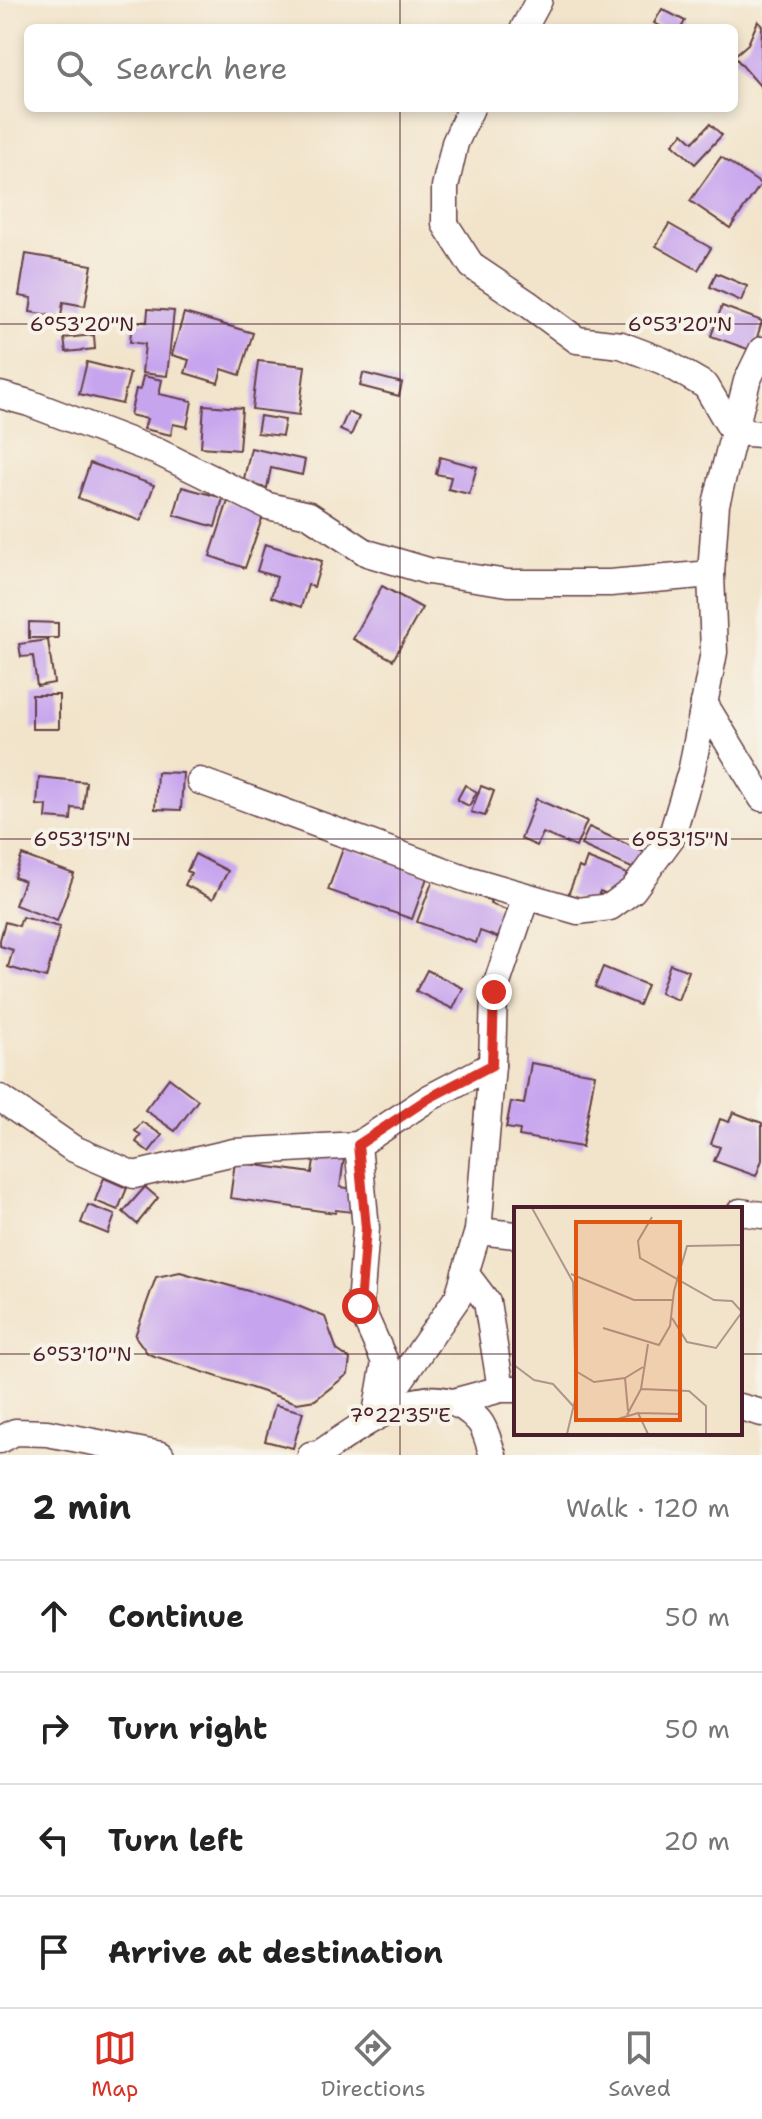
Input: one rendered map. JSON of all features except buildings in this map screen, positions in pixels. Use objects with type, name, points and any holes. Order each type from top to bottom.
[{"type":"street","points":[[526,24],[539,0]]},
{"type":"street","points":[[469,112],[455,143],[448,173],[445,224],[472,266],[577,340],[621,345],[663,361],[706,386],[733,432]]},
{"type":"street","points":[[200,781],[467,879],[578,911],[610,907],[633,890],[671,838],[692,768],[714,652],[711,574],[716,504],[747,381],[762,350]]},
{"type":"street","points":[[0,395],[158,452],[268,506],[309,515],[367,553],[428,571],[508,583],[610,583],[711,574]]},
{"type":"street","points":[[733,432],[762,434]]},
{"type":"street","points":[[704,703],[762,798]]},
{"type":"street","points":[[376,1415],[458,1297],[478,1231],[492,1065],[494,992],[526,897]]},
{"type":"street","points":[[0,1098],[72,1148],[134,1175],[234,1152],[358,1145],[429,1098],[492,1065]]},
{"type":"street","points":[[358,1145],[366,1228],[360,1306],[385,1362],[376,1415]]},
{"type":"street","points":[[742,1212],[762,1215]]},
{"type":"street","points":[[478,1231],[514,1235]]},
{"type":"street","points":[[316,1455],[376,1415],[418,1400],[453,1402],[509,1389],[487,1302],[465,1273]]},
{"type":"street","points":[[453,1402],[480,1421],[493,1455]]},
{"type":"street","points":[[742,1408],[762,1413]]},
{"type":"street","points":[[0,1440],[15,1432],[47,1433],[161,1455]]},
{"type":"route","points":[[360,1306],[366,1228],[358,1145],[429,1098],[492,1065],[494,992]]}]
